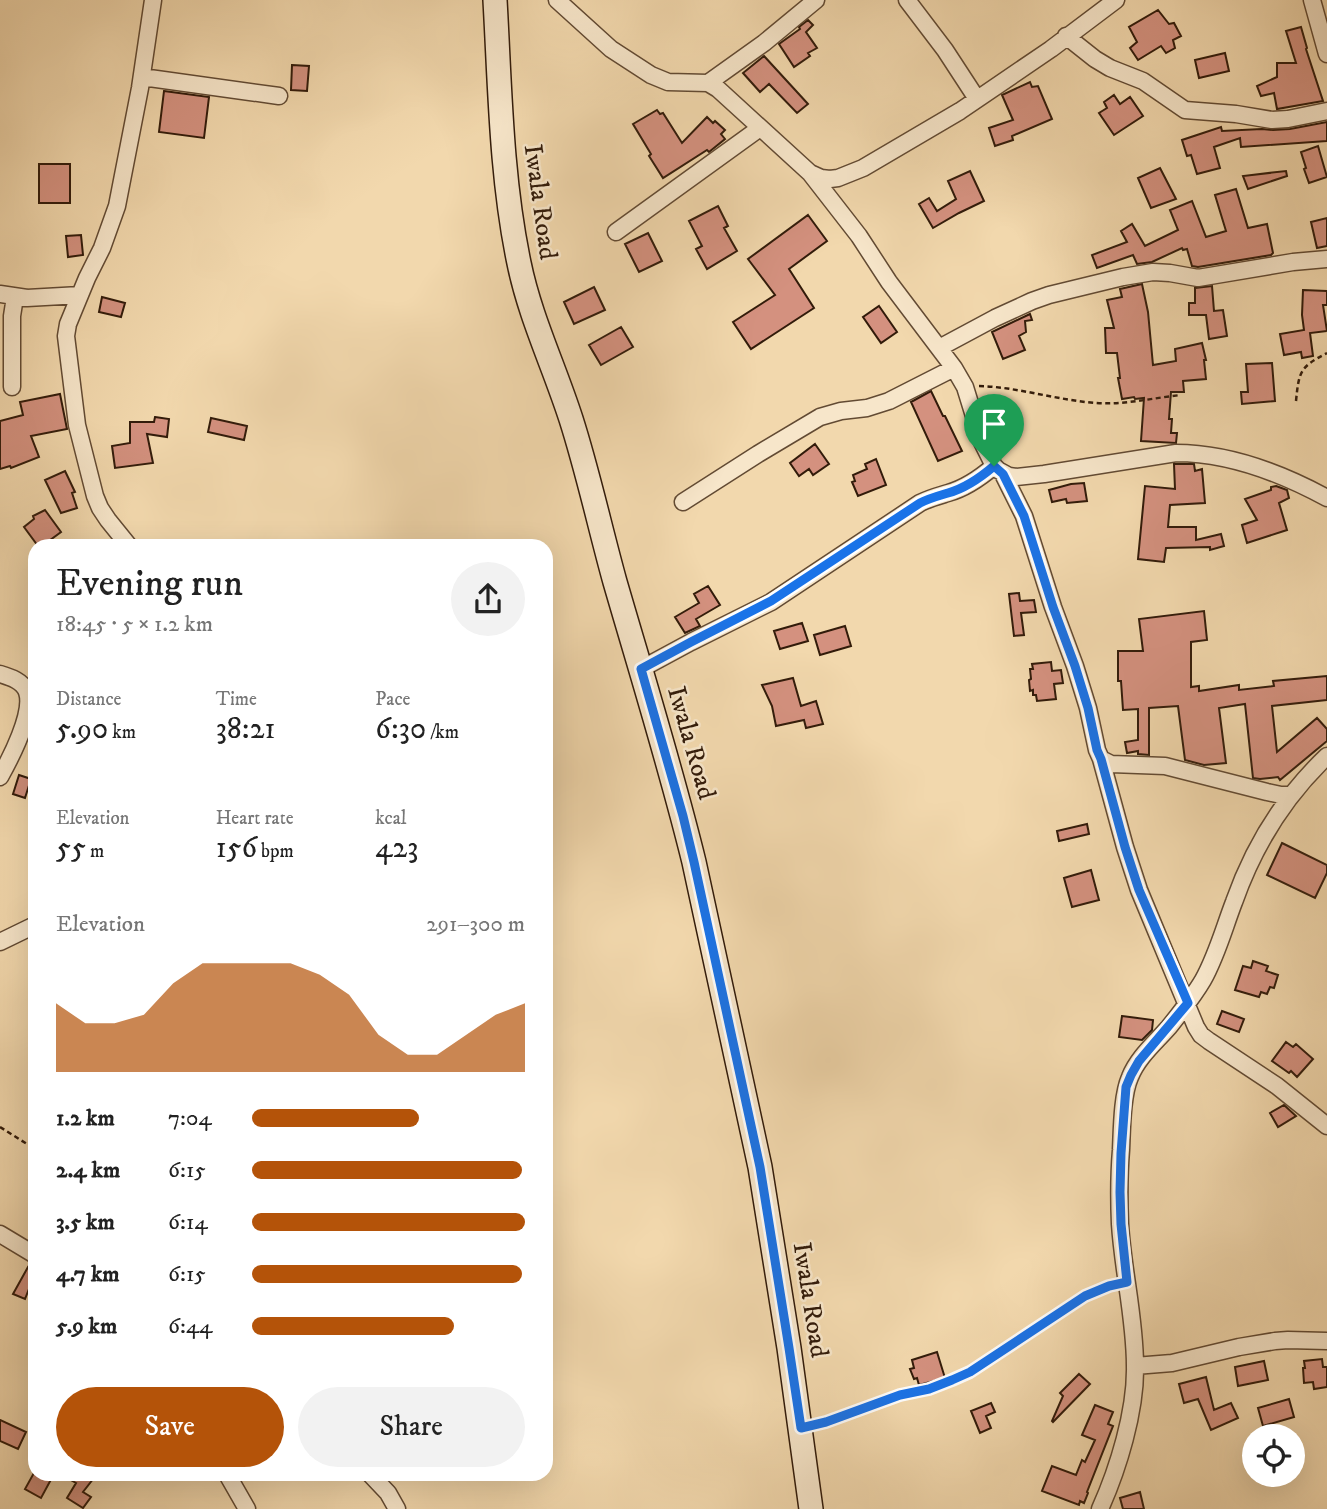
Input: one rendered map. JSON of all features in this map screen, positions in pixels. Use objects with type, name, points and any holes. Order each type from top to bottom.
[{"type":"street","points":[[124,539],[104,514],[95,496],[77,425],[66,336],[68,324],[102,248],[117,206],[131,142],[153,0]]},
{"type":"street","name":"Iwala Road","points":[[495,0],[503,159],[509,213],[519,265],[542,344],[571,419],[694,862],[760,1167],[784,1312],[811,1509]]},
{"type":"street","points":[[557,0],[611,49],[651,75],[668,82],[708,83],[718,89],[810,173],[954,368],[965,387],[982,442],[1024,516],[1088,708],[1097,750],[1136,881],[1196,1027],[1201,1035],[1278,1086],[1327,1126]]},
{"type":"street","points":[[708,83],[764,43],[816,0]]},
{"type":"street","points":[[907,0],[945,50],[976,99]]},
{"type":"street","points":[[810,173],[830,179],[846,175],[899,147],[1051,49],[1116,0]]},
{"type":"street","points":[[1318,4],[1327,54]]},
{"type":"street","points":[[1066,36],[1095,59],[1143,81],[1185,110],[1272,120],[1327,111]]},
{"type":"street","points":[[142,77],[279,96]]},
{"type":"street","points":[[616,232],[760,128]]},
{"type":"street","points":[[939,348],[995,318],[1041,298],[1123,277],[1153,272],[1208,277],[1293,262],[1327,259]]},
{"type":"street","points":[[12,387],[12,316],[8,295],[27,298],[80,295]]},
{"type":"street","points":[[683,502],[820,417],[889,401],[954,368]]},
{"type":"street","points":[[641,669],[771,601],[920,503],[968,486],[998,470],[1016,477],[1191,453],[1235,460],[1327,498]]},
{"type":"street","points":[[0,674],[22,684],[27,692],[28,704],[24,725],[0,777]]},
{"type":"street","points":[[1100,1509],[1111,1484],[1129,1419],[1135,1366],[1120,1202],[1126,1087],[1139,1061],[1188,1003],[1213,962],[1244,875],[1274,818],[1327,756]]},
{"type":"street","points":[[1101,759],[1111,764],[1165,766],[1267,792],[1291,795]]},
{"type":"street","points":[[0,942],[28,928]]},
{"type":"street","points":[[0,1234],[28,1251]]},
{"type":"street","points":[[1135,1366],[1172,1363],[1275,1341],[1327,1341]]},
{"type":"street","points":[[231,1481],[247,1509]]},
{"type":"street","points":[[377,1481],[388,1493],[397,1509]]},
{"type":"path","points":[[1296,401],[1298,381],[1304,367],[1327,353]]},
{"type":"path","points":[[965,387],[1006,388],[1073,401],[1109,404],[1181,395]]},
{"type":"path","points":[[0,1127],[28,1145]]},
{"type":"path","points":[[801,1428],[826,1422],[900,1395],[929,1389],[970,1372],[1085,1296],[1127,1282]]},
{"type":"building","points":[[1158,10],[1169,24],[1174,23],[1181,36],[1173,40],[1175,48],[1166,53],[1161,46],[1138,60],[1130,48],[1137,42],[1129,27]]},
{"type":"building","points":[[808,20],[813,25],[806,32],[817,48],[794,67],[779,44]]},
{"type":"building","points":[[1301,27],[1323,101],[1277,109],[1274,93],[1261,96],[1257,86],[1277,77],[1277,63],[1296,63],[1286,31]]},
{"type":"building","points":[[1225,53],[1229,71],[1199,78],[1195,60]]},
{"type":"building","points":[[764,56],[808,104],[797,113],[769,84],[760,92],[743,73]]},
{"type":"building","points":[[292,65],[309,66],[307,91],[291,90]]},
{"type":"building","points":[[1030,82],[1032,87],[1038,86],[1052,119],[1012,136],[1013,140],[995,146],[989,128],[1013,120],[1002,95]]},
{"type":"building","points":[[164,91],[209,97],[204,138],[159,132]]},
{"type":"building","points":[[1114,95],[1120,104],[1130,97],[1143,116],[1114,135],[1099,113],[1107,108],[1104,102]]},
{"type":"building","points":[[657,110],[660,114],[663,113],[682,143],[707,117],[725,130],[721,134],[725,139],[709,152],[707,150],[663,178],[633,124]]},
{"type":"building","points":[[1327,122],[1327,141],[1241,147],[1240,138],[1214,147],[1220,168],[1197,174],[1191,155],[1187,156],[1182,140],[1221,127],[1222,131],[1273,130]]},
{"type":"building","points":[[1318,146],[1327,177],[1309,183],[1301,152]]},
{"type":"building","points":[[39,164],[70,164],[70,203],[39,203]]},
{"type":"building","points":[[1160,168],[1176,199],[1151,208],[1138,178]]},
{"type":"building","points":[[970,171],[984,201],[933,228],[919,204],[929,198],[937,211],[956,199],[948,181]]},
{"type":"building","points":[[1286,171],[1287,176],[1248,189],[1243,176]]},
{"type":"building","points":[[1236,189],[1248,228],[1267,224],[1273,253],[1271,255],[1198,267],[1192,266],[1187,249],[1182,248],[1152,262],[1137,264],[1133,255],[1097,268],[1092,255],[1127,242],[1121,231],[1132,224],[1145,246],[1178,230],[1170,210],[1192,201],[1206,237],[1226,231],[1215,195]]},
{"type":"building","points":[[718,206],[728,226],[724,228],[737,251],[707,269],[696,249],[702,246],[689,221]]},
{"type":"building","points":[[808,215],[827,241],[789,269],[814,308],[751,349],[733,322],[775,295],[748,259]]},
{"type":"building","points":[[1327,218],[1327,246],[1317,248],[1311,222]]},
{"type":"building","points":[[648,233],[662,261],[639,272],[625,244]]},
{"type":"building","points":[[81,235],[83,255],[68,257],[66,236]]},
{"type":"building","points":[[1142,284],[1148,312],[1153,365],[1176,361],[1175,349],[1202,343],[1206,360],[1206,379],[1183,381],[1184,392],[1171,392],[1169,419],[1172,419],[1171,433],[1177,433],[1176,443],[1141,441],[1144,398],[1122,399],[1117,353],[1106,353],[1105,328],[1114,328],[1107,300],[1122,297],[1120,289]]},
{"type":"building","points":[[1212,286],[1214,311],[1223,310],[1227,336],[1209,339],[1206,315],[1189,315],[1189,303],[1195,303],[1195,288]]},
{"type":"building","points":[[594,287],[605,310],[574,324],[564,302]]},
{"type":"building","points":[[1303,290],[1327,291],[1327,305],[1323,305],[1327,331],[1310,333],[1313,356],[1302,358],[1301,352],[1284,355],[1280,334],[1304,330]]},
{"type":"building","points":[[102,297],[125,303],[121,317],[99,312]]},
{"type":"building","points":[[879,306],[897,332],[881,343],[863,317]]},
{"type":"building","points":[[1030,314],[1032,320],[1025,321],[1026,332],[1019,336],[1025,350],[1003,359],[992,332]]},
{"type":"building","points":[[621,327],[633,347],[601,365],[589,345]]},
{"type":"building","points":[[1272,363],[1275,401],[1242,404],[1241,392],[1248,392],[1246,364]]},
{"type":"building","points":[[931,391],[962,451],[938,461],[911,402]]},
{"type":"building","points":[[60,394],[67,429],[31,436],[39,457],[11,468],[0,469],[0,421],[23,415],[20,402]]},
{"type":"building","points":[[155,417],[169,419],[167,437],[147,434],[153,463],[115,468],[112,446],[130,443],[130,422],[154,422]]},
{"type":"building","points":[[211,418],[247,426],[244,440],[208,432]]},
{"type":"building","points":[[815,444],[829,464],[813,475],[809,469],[799,476],[790,463]]},
{"type":"building","points":[[876,459],[886,485],[858,496],[852,482],[855,481],[853,475],[867,469],[865,464]]},
{"type":"building","points":[[1174,464],[1194,464],[1195,471],[1202,469],[1205,503],[1170,505],[1168,527],[1196,527],[1196,540],[1221,534],[1224,546],[1210,550],[1210,547],[1166,548],[1164,562],[1138,559],[1145,486],[1175,489]]},
{"type":"building","points":[[65,471],[75,492],[72,493],[77,508],[61,513],[45,480]]},
{"type":"building","points":[[1084,483],[1087,501],[1067,503],[1066,499],[1052,502],[1049,490]]},
{"type":"building","points":[[1276,486],[1287,490],[1289,498],[1279,503],[1287,530],[1247,543],[1242,525],[1257,520],[1245,499]]},
{"type":"building","points":[[45,510],[61,532],[52,539],[33,539],[24,527],[34,519],[33,516]]},
{"type":"building","points":[[708,586],[720,605],[696,619],[700,626],[685,633],[675,617],[699,603],[694,594]]},
{"type":"building","points":[[1019,593],[1020,601],[1034,600],[1036,612],[1021,613],[1024,635],[1014,636],[1009,594]]},
{"type":"building","points":[[1204,611],[1207,640],[1191,642],[1191,687],[1199,686],[1199,691],[1239,685],[1239,690],[1274,686],[1273,681],[1327,676],[1327,700],[1272,706],[1277,752],[1317,718],[1327,729],[1327,741],[1280,780],[1278,777],[1253,778],[1245,704],[1219,708],[1226,763],[1204,765],[1185,760],[1178,706],[1149,708],[1149,755],[1138,754],[1138,751],[1127,753],[1125,742],[1138,740],[1138,709],[1123,710],[1121,681],[1118,681],[1118,651],[1143,651],[1139,619]]},
{"type":"building","points":[[802,623],[808,641],[780,649],[774,631]]},
{"type":"building","points":[[845,626],[851,646],[820,655],[814,635]]},
{"type":"building","points":[[1051,662],[1052,671],[1061,670],[1063,683],[1054,684],[1056,699],[1037,701],[1033,690],[1030,691],[1030,669],[1033,669],[1032,664]]},
{"type":"building","points":[[793,678],[801,706],[816,701],[823,724],[806,728],[804,720],[776,726],[772,706],[762,685]]},
{"type":"building","points":[[19,775],[28,778],[25,798],[13,794]]},
{"type":"building","points":[[1087,824],[1089,834],[1059,841],[1057,831]]},
{"type":"building","points":[[1282,843],[1327,865],[1327,873],[1315,898],[1267,875]]},
{"type":"building","points":[[1091,870],[1099,900],[1072,907],[1064,878]]},
{"type":"building","points":[[1253,961],[1268,966],[1266,971],[1278,975],[1274,988],[1270,987],[1267,994],[1261,992],[1259,997],[1235,990],[1243,966],[1251,968]]},
{"type":"building","points":[[1222,1011],[1244,1019],[1239,1032],[1217,1024]]},
{"type":"building","points":[[1122,1016],[1153,1020],[1152,1030],[1142,1040],[1119,1037]]},
{"type":"building","points":[[1286,1042],[1293,1047],[1296,1044],[1313,1059],[1297,1077],[1272,1061]]},
{"type":"building","points":[[1284,1105],[1296,1116],[1278,1127],[1270,1113]]},
{"type":"building","points":[[28,1267],[28,1292],[25,1299],[13,1294]]},
{"type":"building","points":[[937,1352],[945,1378],[919,1385],[910,1369],[914,1368],[912,1360]]},
{"type":"building","points":[[1322,1359],[1323,1367],[1327,1367],[1327,1387],[1314,1389],[1313,1382],[1304,1383],[1304,1361]]},
{"type":"building","points":[[1264,1361],[1268,1380],[1238,1386],[1235,1367]]},
{"type":"building","points":[[1079,1374],[1090,1384],[1053,1422],[1063,1396],[1060,1393]]},
{"type":"building","points":[[1206,1377],[1214,1410],[1231,1403],[1238,1418],[1211,1430],[1198,1399],[1184,1403],[1179,1384]]},
{"type":"building","points":[[1289,1399],[1294,1417],[1262,1424],[1258,1408]]},
{"type":"building","points":[[991,1403],[995,1412],[986,1416],[991,1428],[980,1433],[971,1411]]},
{"type":"building","points":[[1095,1405],[1113,1412],[1108,1424],[1113,1426],[1084,1503],[1080,1501],[1079,1505],[1042,1491],[1052,1466],[1076,1475],[1082,1460],[1085,1462],[1095,1440],[1082,1435]]},
{"type":"building","points":[[0,1420],[26,1432],[18,1449],[0,1441]]},
{"type":"building","points":[[29,1481],[50,1481],[41,1498],[25,1489]]},
{"type":"building","points":[[72,1481],[92,1481],[83,1492],[91,1497],[83,1508],[67,1498],[76,1483]]},
{"type":"building","points":[[1140,1492],[1144,1509],[1123,1509],[1120,1498]]},
{"type":"route","points":[[994,466],[1003,474],[1024,516],[1088,708],[1097,750],[1139,890],[1188,1003],[1139,1061],[1126,1087],[1120,1192],[1127,1282],[1085,1296],[970,1372],[929,1389],[900,1395],[826,1422],[801,1428],[760,1167],[694,862],[641,669],[771,601],[920,503],[968,486],[994,466]]}]
